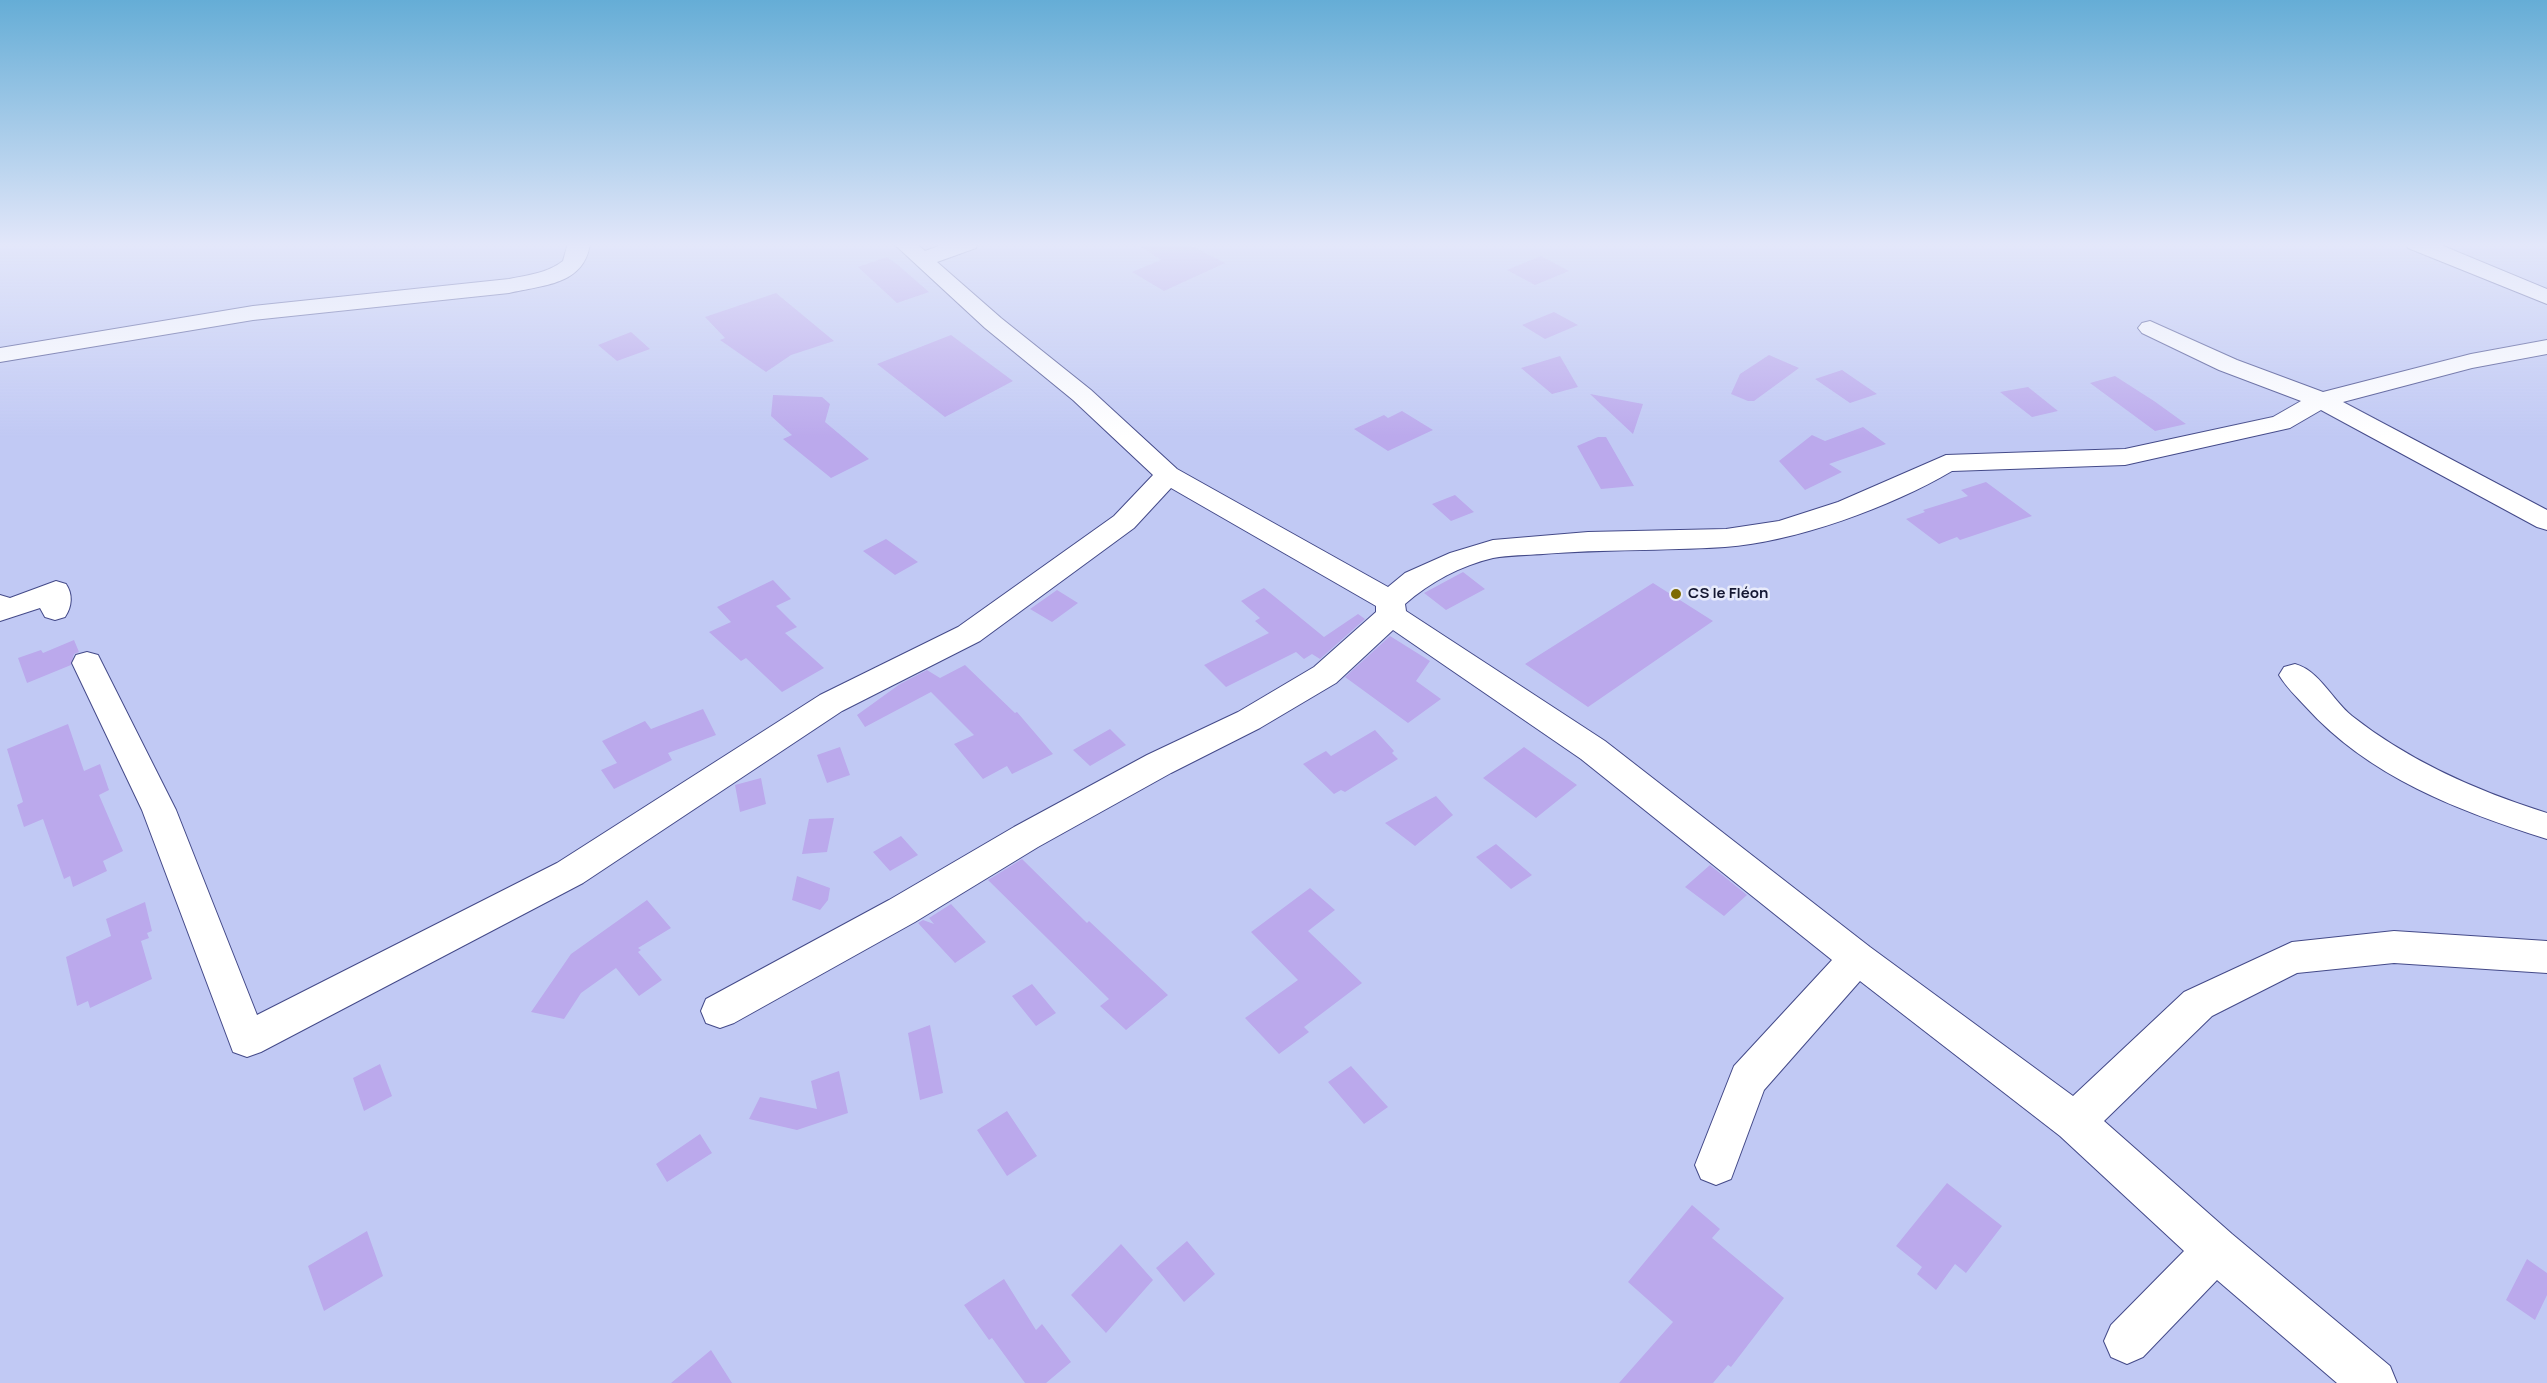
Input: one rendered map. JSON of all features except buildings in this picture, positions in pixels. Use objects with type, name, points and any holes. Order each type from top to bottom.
[{"type":"street","points":[[0,355],[253,313],[305,308]]},
{"type":"street","points":[[975,308],[1082,395],[1168,475],[1390,608],[1593,750],[1857,958],[2074,1122],[2216,1251],[2373,1383]]},
{"type":"street","points":[[2150,328],[2228,365],[2321,400],[2547,521]]},
{"type":"street","points":[[720,1011],[902,911],[1097,797],[1249,720],[1325,675],[1415,580],[1460,559],[1493,549],[1588,541],[1726,538],[1783,529],[1848,508],[1924,476],[1946,462],[2125,457],[2281,423],[2321,400],[2471,361],[2547,347]]},
{"type":"street","points":[[87,663],[159,810],[248,1040],[570,873],[831,703],[969,634],[1068,565],[1124,522],[1168,475]]},
{"type":"street","points":[[0,605],[2,612],[56,591],[55,610]]},
{"type":"street","points":[[2295,675],[2339,723],[2413,773],[2493,809],[2547,826]]},
{"type":"street","points":[[2074,1122],[2198,1004],[2292,958],[2394,947],[2547,957]]},
{"type":"street","points":[[1716,1165],[1748,1079],[1857,958]]},
{"type":"street","points":[[2127,1341],[2216,1251]]},
{"type":"place","name":"CS le Fléon","points":[[1676,594]]}]
